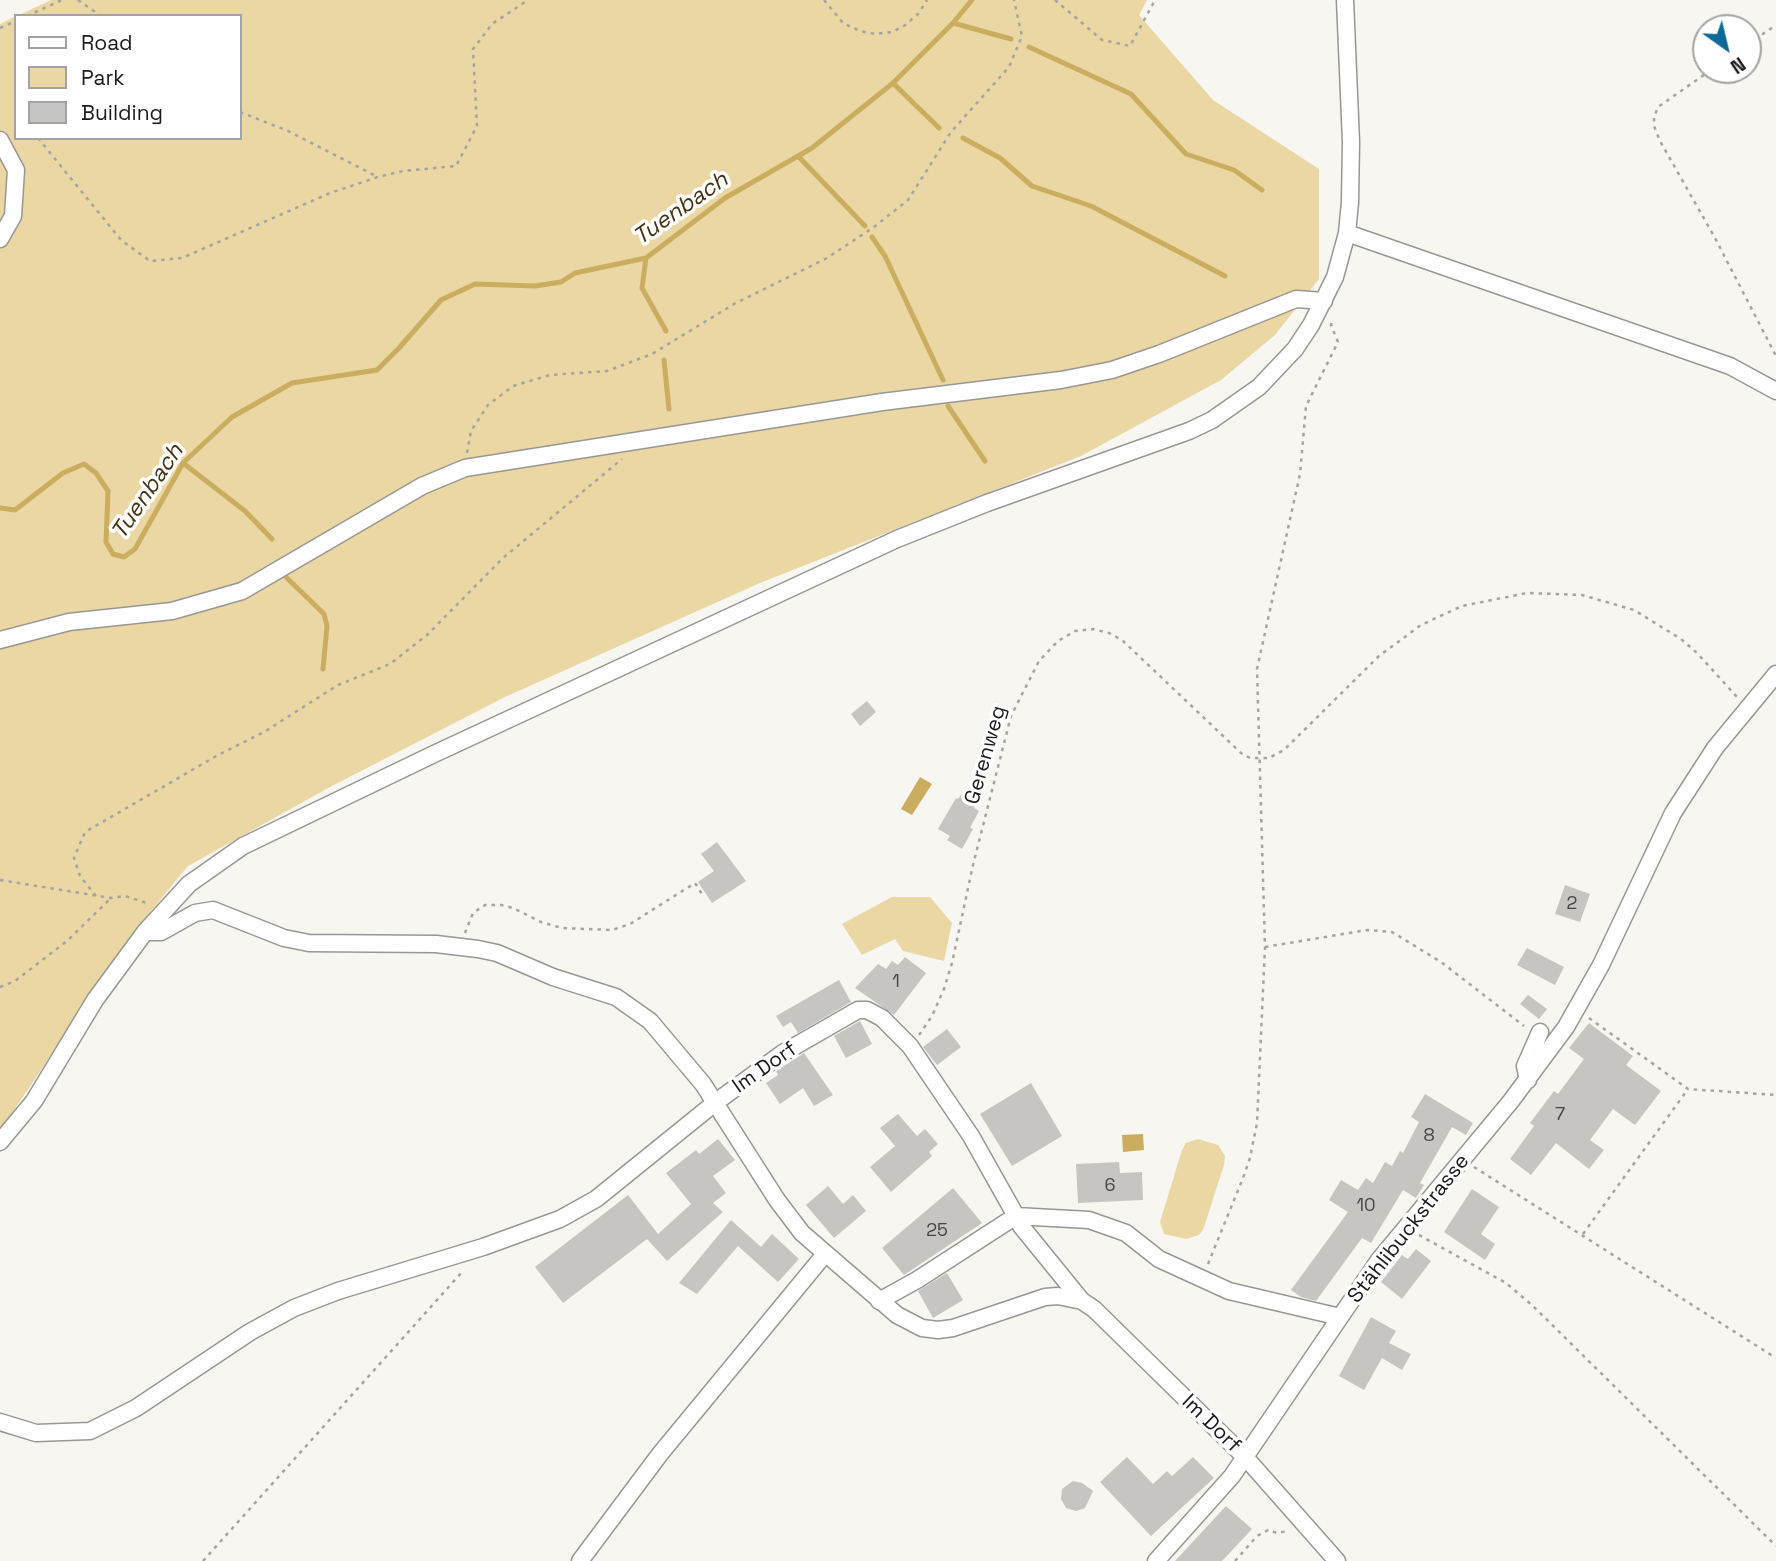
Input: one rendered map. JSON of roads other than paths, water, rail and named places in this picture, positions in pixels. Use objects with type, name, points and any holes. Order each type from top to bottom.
[{"type":"street","points":[[0,1142],[34,1101],[96,1000],[162,911],[210,868],[262,836],[763,600],[929,525],[1155,444],[1212,420],[1237,404],[1277,370],[1300,341],[1335,277],[1347,233],[1351,142],[1345,0]]},
{"type":"street","points":[[0,140],[16,170],[13,216],[0,239]]},
{"type":"street","points":[[1347,233],[1730,366],[1776,391]]},
{"type":"street","points":[[0,640],[69,622],[172,611],[242,590],[422,486],[465,468],[882,402],[1061,380],[1112,370],[1159,354],[1296,299],[1324,301]]},
{"type":"street","name":"Stählibuckstrasse","points":[[1156,1561],[1246,1458],[1379,1260],[1528,1080],[1577,1010],[1673,813],[1694,778],[1776,674]]},
{"type":"street","points":[[0,1422],[36,1433],[90,1431],[136,1408],[250,1332],[294,1308],[338,1291],[534,1229],[579,1210],[630,1173],[716,1102],[650,1021],[625,1002],[553,977],[497,953],[464,946],[408,943],[309,943],[284,938],[212,910],[195,913],[161,932],[145,932]]},
{"type":"street","name":"Im Dorf","points":[[1082,1301],[1058,1296],[1045,1297],[953,1328],[938,1330],[910,1324],[879,1301],[802,1233],[777,1200],[716,1102],[783,1053],[858,1010],[867,1010],[882,1018],[910,1046],[971,1136],[1021,1226],[1082,1301],[1094,1309],[1246,1458],[1337,1561]]},
{"type":"street","points":[[1528,1080],[1525,1066],[1539,1034]]},
{"type":"street","points":[[879,1301],[1016,1216],[1089,1220],[1126,1233],[1158,1258],[1228,1291],[1340,1317]]},
{"type":"street","points":[[580,1561],[668,1443],[825,1254]]},
{"type":"waterway","name":"Tuenbach","points":[[0,508],[15,510],[63,473],[84,464],[96,473],[108,491],[106,542],[113,554],[124,557],[135,549],[183,463],[232,417],[292,383],[377,370],[441,300],[475,284],[535,286],[561,282],[575,273],[646,258],[725,198],[812,148],[893,83],[972,0]]},
{"type":"waterway","points":[[953,23],[1011,39]]},
{"type":"waterway","points":[[1029,47],[1131,94],[1186,154],[1234,170],[1262,190]]},
{"type":"waterway","points":[[893,83],[939,128]]},
{"type":"waterway","points":[[963,138],[1000,158],[1032,186],[1091,206],[1225,276]]},
{"type":"waterway","points":[[798,156],[865,226]]},
{"type":"waterway","points":[[872,237],[885,256],[943,380]]},
{"type":"waterway","points":[[646,258],[642,288],[666,331]]},
{"type":"waterway","points":[[664,360],[669,409]]},
{"type":"waterway","points":[[948,406],[985,461]]},
{"type":"waterway","points":[[183,463],[245,511],[272,539]]},
{"type":"waterway","points":[[286,577],[324,614],[327,626],[323,669]]}]
